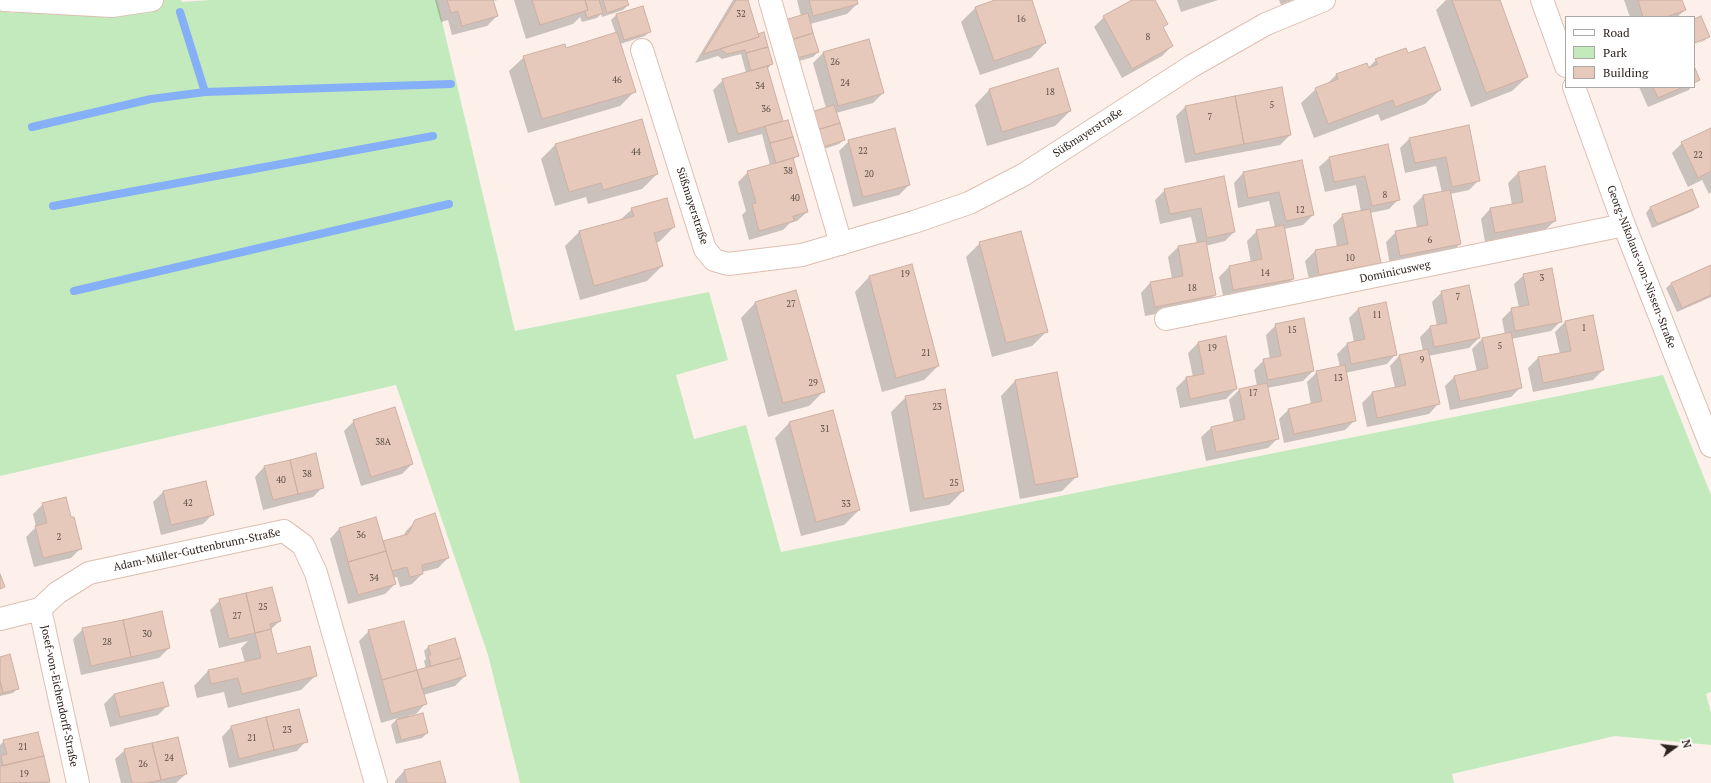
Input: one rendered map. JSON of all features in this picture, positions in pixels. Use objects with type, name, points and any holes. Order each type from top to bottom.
[{"type":"street","points":[[4,0],[112,6],[152,0]]},
{"type":"street","points":[[770,0],[841,244]]},
{"type":"street","name":"Süßmayerstraße","points":[[642,50],[704,249],[714,260],[728,264],[802,255],[914,222],[969,203],[1023,175],[1186,70],[1252,32],[1266,24],[1324,0]]},
{"type":"street","points":[[1542,0],[1565,63]]},
{"type":"street","name":"Georg-Nikolaus-von-Nissen-Straße","points":[[1574,88],[1624,225],[1711,446]]},
{"type":"street","name":"Dominicusweg","points":[[1166,320],[1624,225]]},
{"type":"street","name":"Adam-Müller-Guttenbrunn-Straße","points":[[40,609],[57,593],[89,573],[284,531],[304,545],[316,573],[376,783]]},
{"type":"street","points":[[0,619],[40,609]]},
{"type":"street","name":"Josef-von-Eichendorff-Straße","points":[[40,609],[78,783]]},
{"type":"green space","points":[[12,0],[181,0],[182,2],[210,0],[437,0],[515,331],[709,292],[728,360],[676,375],[694,439],[746,425],[781,552],[1663,375],[1711,495],[1711,692],[1706,694],[1711,713],[1711,745],[1615,736],[1452,774],[1454,783],[520,783],[488,655],[396,385],[0,476],[0,11],[15,13]]},
{"type":"building","points":[[447,0],[493,0],[498,16],[462,26],[458,11],[451,13]]},
{"type":"building","points":[[532,0],[585,0],[588,10],[540,25]]},
{"type":"building","points":[[585,0],[599,0],[603,13],[587,18],[585,11],[588,10]]},
{"type":"building","points":[[603,0],[627,0],[629,5],[607,13]]},
{"type":"building","points":[[736,0],[748,0],[759,37],[703,54]]},
{"type":"building","points":[[809,0],[857,0],[858,4],[813,16]]},
{"type":"building","points":[[995,0],[1032,0],[1046,43],[994,61],[975,7]]},
{"type":"building","points":[[1132,0],[1155,0],[1168,24],[1163,27],[1173,46],[1132,69],[1103,16]]},
{"type":"building","points":[[1452,0],[1500,0],[1528,77],[1486,93]]},
{"type":"building","points":[[1638,0],[1682,0],[1686,10],[1669,16],[1643,16]]},
{"type":"building","points":[[643,6],[651,32],[624,40],[616,14]]},
{"type":"building","points":[[808,13],[813,33],[791,40],[785,20]]},
{"type":"building","points":[[1701,16],[1710,37],[1695,43],[1695,19]]},
{"type":"building","points":[[617,32],[636,92],[542,119],[523,56],[565,44],[566,48]]},
{"type":"building","points":[[764,32],[768,47],[746,53],[745,50],[727,54],[720,49],[759,37],[758,34]]},
{"type":"building","points":[[813,33],[819,52],[797,58],[791,40]]},
{"type":"building","points":[[869,39],[884,93],[838,106],[823,52]]},
{"type":"building","points":[[768,47],[773,64],[751,71],[746,53]]},
{"type":"building","points":[[1425,47],[1441,90],[1395,107],[1393,100],[1328,124],[1315,88],[1338,79],[1336,74],[1367,63],[1369,68],[1378,64],[1375,59],[1406,48],[1408,53]]},
{"type":"building","points":[[767,66],[783,121],[738,134],[722,79]]},
{"type":"building","points":[[1058,68],[1071,111],[1002,132],[989,89]]},
{"type":"building","points":[[1695,68],[1700,80],[1695,82]]},
{"type":"building","points":[[1282,87],[1291,135],[1244,144],[1235,96]]},
{"type":"building","points":[[1653,88],[1681,88],[1658,98]]},
{"type":"building","points":[[1235,96],[1244,144],[1195,154],[1185,106]]},
{"type":"building","points":[[834,105],[840,123],[817,130],[811,112]]},
{"type":"building","points":[[642,119],[658,174],[603,190],[601,183],[569,192],[555,144]]},
{"type":"building","points":[[788,120],[793,137],[770,143],[765,126]]},
{"type":"building","points":[[840,123],[845,140],[823,147],[817,130]]},
{"type":"building","points":[[1469,125],[1480,181],[1452,187],[1446,157],[1415,163],[1409,138]]},
{"type":"building","points":[[895,128],[910,185],[863,197],[848,140]]},
{"type":"building","points":[[1711,128],[1711,171],[1698,178],[1681,142]]},
{"type":"building","points":[[793,137],[799,156],[776,163],[770,143]]},
{"type":"building","points":[[1388,144],[1400,200],[1372,206],[1365,176],[1334,182],[1329,157]]},
{"type":"building","points":[[793,158],[808,212],[793,216],[794,221],[759,231],[752,204],[756,203],[747,171]]},
{"type":"building","points":[[1302,160],[1314,215],[1286,221],[1279,192],[1248,198],[1243,172]]},
{"type":"building","points":[[1545,166],[1556,221],[1495,233],[1490,208],[1523,202],[1518,172]]},
{"type":"building","points":[[1224,176],[1235,232],[1207,238],[1201,208],[1170,214],[1164,189]]},
{"type":"building","points":[[1692,189],[1699,207],[1657,224],[1650,207]]},
{"type":"building","points":[[1450,190],[1461,244],[1400,256],[1395,231],[1428,225],[1423,195]]},
{"type":"building","points":[[667,198],[675,227],[654,233],[663,266],[594,286],[579,231],[634,216],[631,208]]},
{"type":"building","points":[[1370,209],[1381,263],[1319,275],[1315,250],[1348,244],[1342,214]]},
{"type":"building","points":[[1284,225],[1294,279],[1233,290],[1229,266],[1262,259],[1256,230]]},
{"type":"building","points":[[1021,231],[1048,332],[1006,343],[979,242]]},
{"type":"building","points":[[1206,241],[1216,295],[1155,307],[1150,282],[1183,276],[1178,246]]},
{"type":"building","points":[[912,264],[939,366],[896,378],[869,276]]},
{"type":"building","points":[[1711,265],[1711,295],[1682,308],[1671,283]]},
{"type":"building","points":[[1552,268],[1562,322],[1515,331],[1511,308],[1529,305],[1523,274]]},
{"type":"building","points":[[1469,285],[1480,338],[1434,347],[1430,326],[1447,323],[1441,291]]},
{"type":"building","points":[[796,290],[825,392],[783,403],[755,302]]},
{"type":"building","points":[[1386,302],[1397,355],[1351,364],[1347,343],[1365,339],[1358,308]]},
{"type":"building","points":[[1593,315],[1604,370],[1543,383],[1538,357],[1571,351],[1565,321]]},
{"type":"building","points":[[1304,318],[1314,371],[1268,380],[1263,359],[1281,356],[1275,324]]},
{"type":"building","points":[[1511,332],[1522,388],[1460,401],[1454,376],[1488,368],[1482,338]]},
{"type":"building","points":[[1226,336],[1237,389],[1190,399],[1186,377],[1204,374],[1198,342]]},
{"type":"building","points":[[1428,349],[1440,404],[1377,418],[1372,392],[1406,385],[1399,355]]},
{"type":"building","points":[[1345,365],[1356,421],[1294,434],[1288,409],[1322,401],[1316,371]]},
{"type":"building","points":[[1057,372],[1078,477],[1035,485],[1015,380]]},
{"type":"building","points":[[1267,383],[1279,439],[1216,452],[1211,427],[1245,419],[1239,389]]},
{"type":"building","points":[[945,389],[964,491],[924,499],[905,396]]},
{"type":"building","points":[[395,407],[413,464],[371,477],[353,420]]},
{"type":"building","points":[[833,410],[860,510],[816,522],[789,422]]},
{"type":"building","points":[[316,453],[324,488],[298,494],[290,460]]},
{"type":"building","points":[[290,460],[298,494],[273,500],[264,466]]},
{"type":"building","points":[[206,481],[214,515],[171,525],[163,491]]},
{"type":"building","points":[[66,497],[71,517],[74,517],[82,549],[43,558],[35,526],[47,523],[42,503]]},
{"type":"building","points":[[435,513],[449,558],[422,565],[423,574],[410,577],[407,567],[392,571],[383,541],[408,534],[415,520]]},
{"type":"building","points":[[376,517],[386,551],[348,562],[339,528]]},
{"type":"building","points":[[386,551],[396,584],[358,595],[348,562]]},
{"type":"building","points":[[0,574],[5,587],[0,589]]},
{"type":"building","points":[[272,587],[281,621],[270,624],[271,629],[255,633],[246,593]]},
{"type":"building","points":[[246,593],[255,633],[229,639],[219,599]]},
{"type":"building","points":[[162,611],[170,648],[131,657],[123,620]]},
{"type":"building","points":[[123,620],[131,657],[91,666],[82,628]]},
{"type":"building","points":[[404,621],[417,670],[382,680],[368,630]]},
{"type":"building","points":[[271,629],[277,654],[310,646],[317,676],[242,694],[238,678],[211,684],[208,670],[261,658],[255,633]]},
{"type":"building","points":[[455,638],[461,658],[431,666],[428,655],[431,655],[428,646]]},
{"type":"building","points":[[10,654],[19,689],[3,693],[0,681],[0,657]]},
{"type":"building","points":[[461,658],[466,676],[422,689],[417,670]]},
{"type":"building","points":[[417,670],[427,704],[391,714],[382,680]]},
{"type":"building","points":[[0,681],[3,693],[0,694]]},
{"type":"building","points":[[163,682],[169,706],[120,717],[114,694]]},
{"type":"building","points":[[299,709],[308,742],[274,750],[266,717]]},
{"type":"building","points":[[423,713],[428,733],[401,740],[396,720]]},
{"type":"building","points":[[266,717],[274,750],[239,759],[231,726]]},
{"type":"building","points":[[38,732],[44,756],[3,766],[1,756],[7,754],[3,740]]},
{"type":"building","points":[[178,737],[187,774],[161,780],[152,743]]},
{"type":"building","points":[[152,743],[161,780],[146,783],[132,783],[124,749]]},
{"type":"building","points":[[44,756],[50,782],[0,783],[0,766]]},
{"type":"building","points":[[440,761],[446,783],[407,783],[404,770]]},
{"type":"waterway","points":[[180,12],[205,92]]},
{"type":"waterway","points":[[32,127],[151,99],[205,92],[451,84]]},
{"type":"waterway","points":[[53,206],[433,136]]},
{"type":"waterway","points":[[74,291],[449,204]]}]
